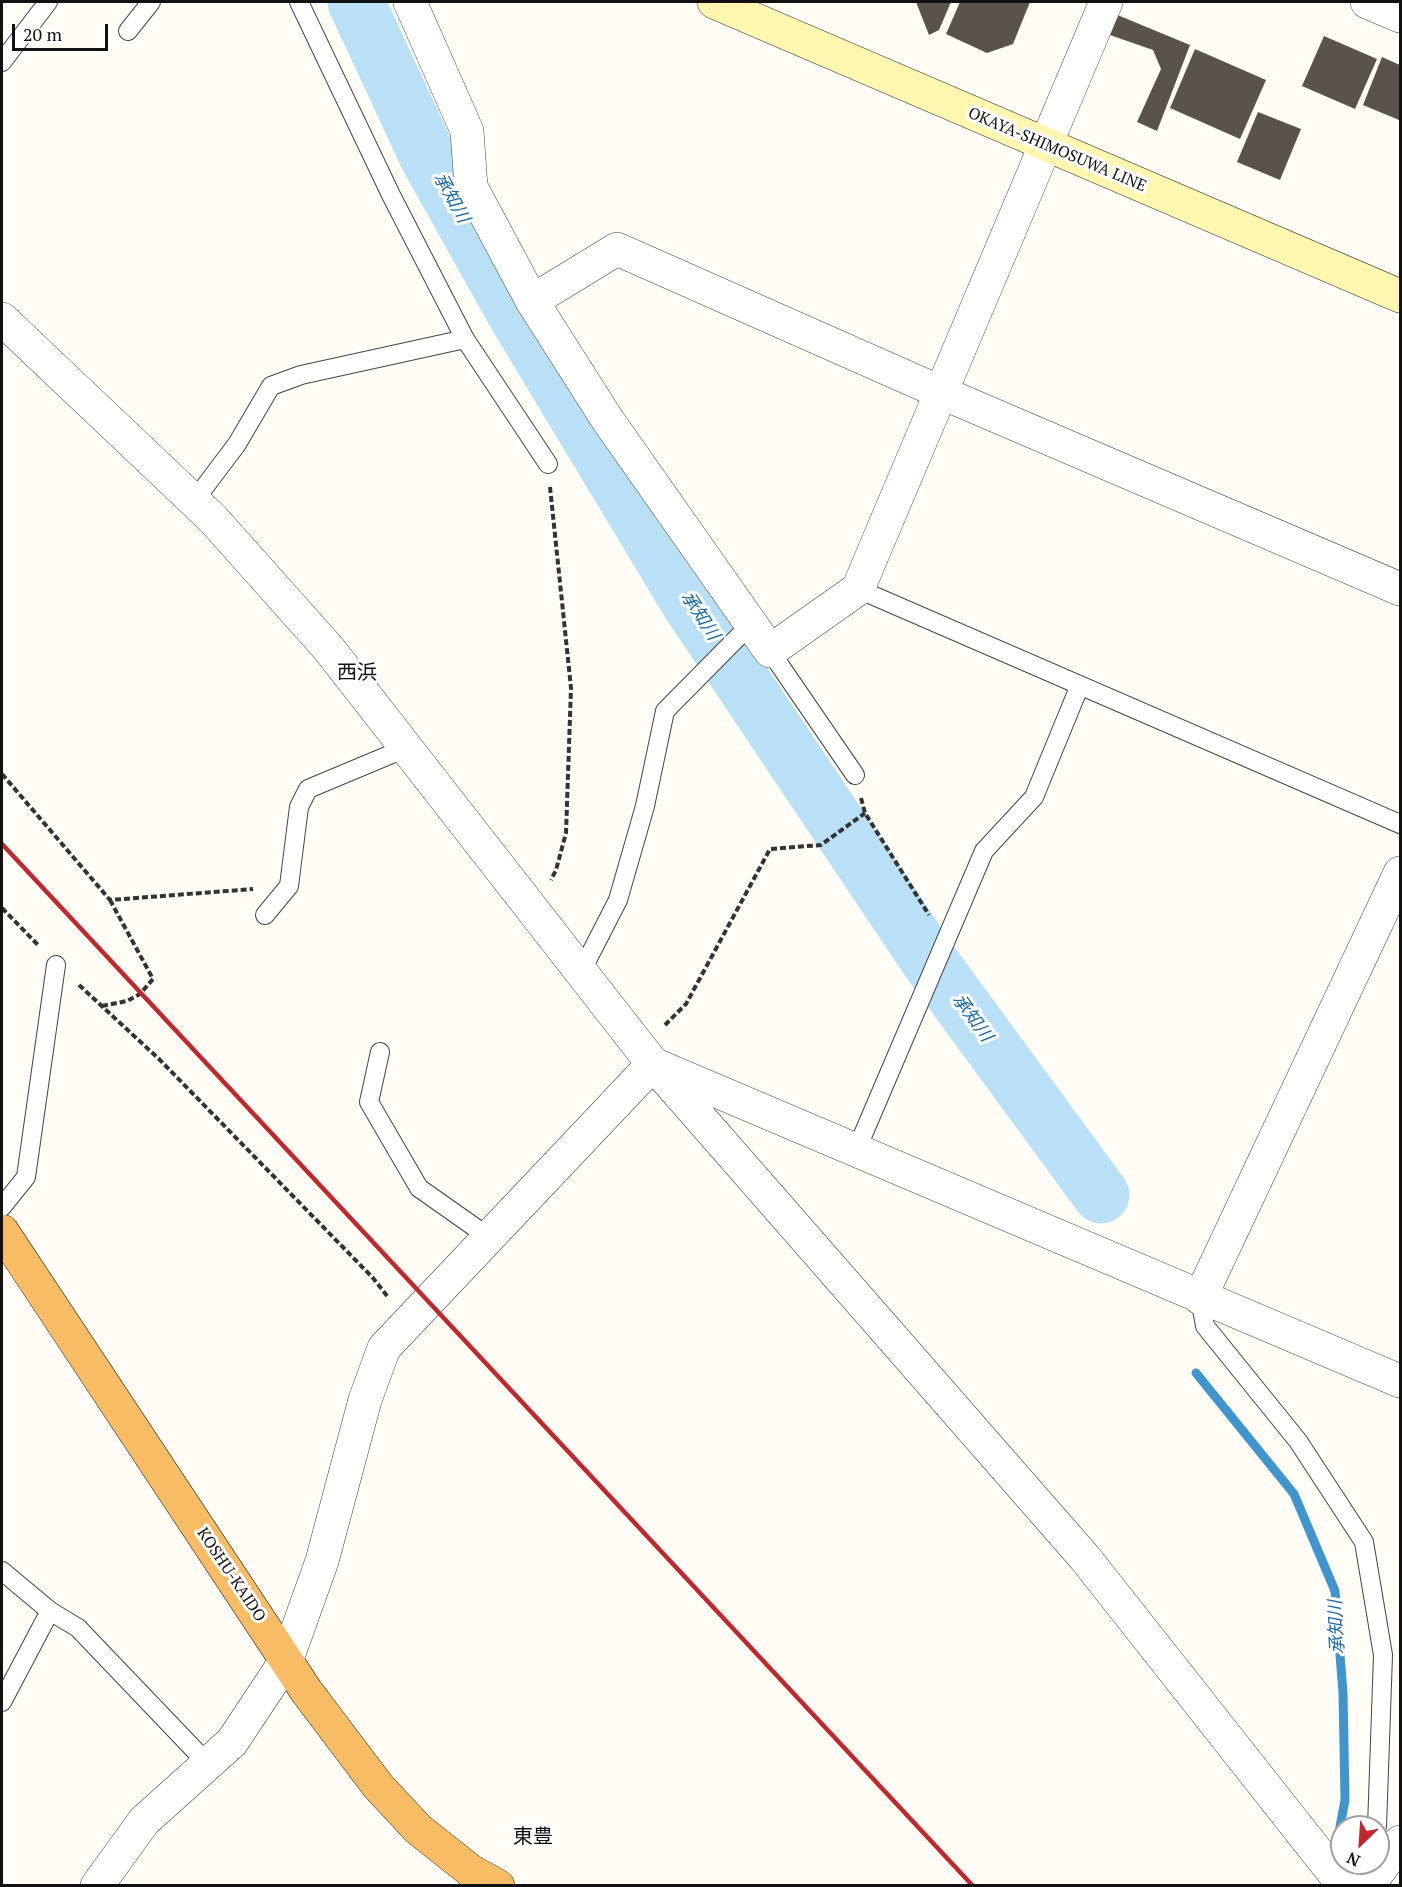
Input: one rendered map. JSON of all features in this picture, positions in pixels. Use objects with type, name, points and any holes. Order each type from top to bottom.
[{"type":"highway","name":"KOSHU-KAIDO","points":[[2,1231],[307,1692],[378,1786],[418,1829],[471,1871],[498,1886]]},
{"type":"main road","name":"OKAYA-SHIMOSUWA LINE","points":[[714,2],[1401,296]]},
{"type":"street","points":[[410,2],[466,131],[471,187],[532,301],[745,632],[770,651],[858,589],[1106,2]]},
{"type":"street","points":[[1367,2],[1401,16]]},
{"type":"street","points":[[532,301],[617,249],[940,392],[1401,589]]},
{"type":"street","points":[[2,319],[194,501],[329,649],[580,974],[647,1057],[1084,1558],[1344,1886]]},
{"type":"street","points":[[1200,1298],[1401,873]]},
{"type":"street","points":[[647,1057],[856,1151],[1401,1382]]},
{"type":"street","points":[[98,1886],[144,1821],[232,1742],[287,1659],[322,1561],[365,1400],[384,1348],[490,1238],[647,1057]]},
{"type":"street","points":[[1390,1855],[1401,1842]]},
{"type":"lane","points":[[2,62],[48,2]]},
{"type":"lane","points":[[128,32],[152,2]]},
{"type":"lane","points":[[299,2],[391,195],[465,339],[548,464]]},
{"type":"lane","points":[[194,501],[237,444],[271,386],[301,375],[465,339]]},
{"type":"lane","points":[[858,589],[1401,824]]},
{"type":"lane","points":[[580,974],[618,900],[645,806],[665,711],[745,632]]},
{"type":"lane","points":[[770,651],[855,775]]},
{"type":"lane","points":[[856,1151],[984,851],[1034,797],[1080,685]]},
{"type":"lane","points":[[265,915],[289,886],[300,807],[308,789],[406,747]]},
{"type":"lane","points":[[2,1207],[26,1177],[56,964]]},
{"type":"lane","points":[[380,1052],[369,1102],[419,1188],[490,1238]]},
{"type":"lane","points":[[1200,1298],[1205,1326],[1298,1442],[1364,1542],[1383,1655],[1377,1815]]},
{"type":"lane","points":[[2,1571],[50,1611],[78,1628],[207,1763]]},
{"type":"lane","points":[[2,1702],[50,1611]]},
{"type":"path","points":[[533,912],[556,870],[566,832],[571,688],[548,464]]},
{"type":"path","points":[[2,774],[110,900],[153,979],[134,997],[101,1006]]},
{"type":"path","points":[[855,775],[865,813],[946,940]]},
{"type":"path","points":[[647,1057],[686,1004],[770,849],[821,846],[865,813]]},
{"type":"path","points":[[110,900],[289,886]]},
{"type":"path","points":[[2,908],[56,964],[159,1059],[373,1278],[408,1324]]},
{"type":"building","points":[[916,2],[951,2],[939,30],[929,35]]},
{"type":"building","points":[[960,2],[1030,2],[1013,44],[987,53],[946,34]]},
{"type":"building","points":[[1115,14],[1190,45],[1157,131],[1137,122],[1161,69],[1153,50],[1107,34]]},
{"type":"building","points":[[1324,36],[1377,59],[1355,109],[1302,86]]},
{"type":"building","points":[[1195,49],[1266,80],[1240,139],[1170,108]]},
{"type":"building","points":[[1382,57],[1400,65],[1399,120],[1363,105]]},
{"type":"building","points":[[1258,112],[1301,129],[1280,180],[1237,162]]},
{"type":"waterway","name":"承知川","points":[[356,2],[428,157],[517,316],[691,605],[928,959],[1101,1195]]},
{"type":"waterway","name":"承知川","points":[[1196,1373],[1294,1494],[1335,1591],[1343,1693],[1345,1800],[1342,1815]]},
{"type":"railway","points":[[2,844],[973,1886]]},
{"type":"district","name":"西浜","points":[[357,673]]},
{"type":"district","name":"東豊","points":[[533,1837]]}]
